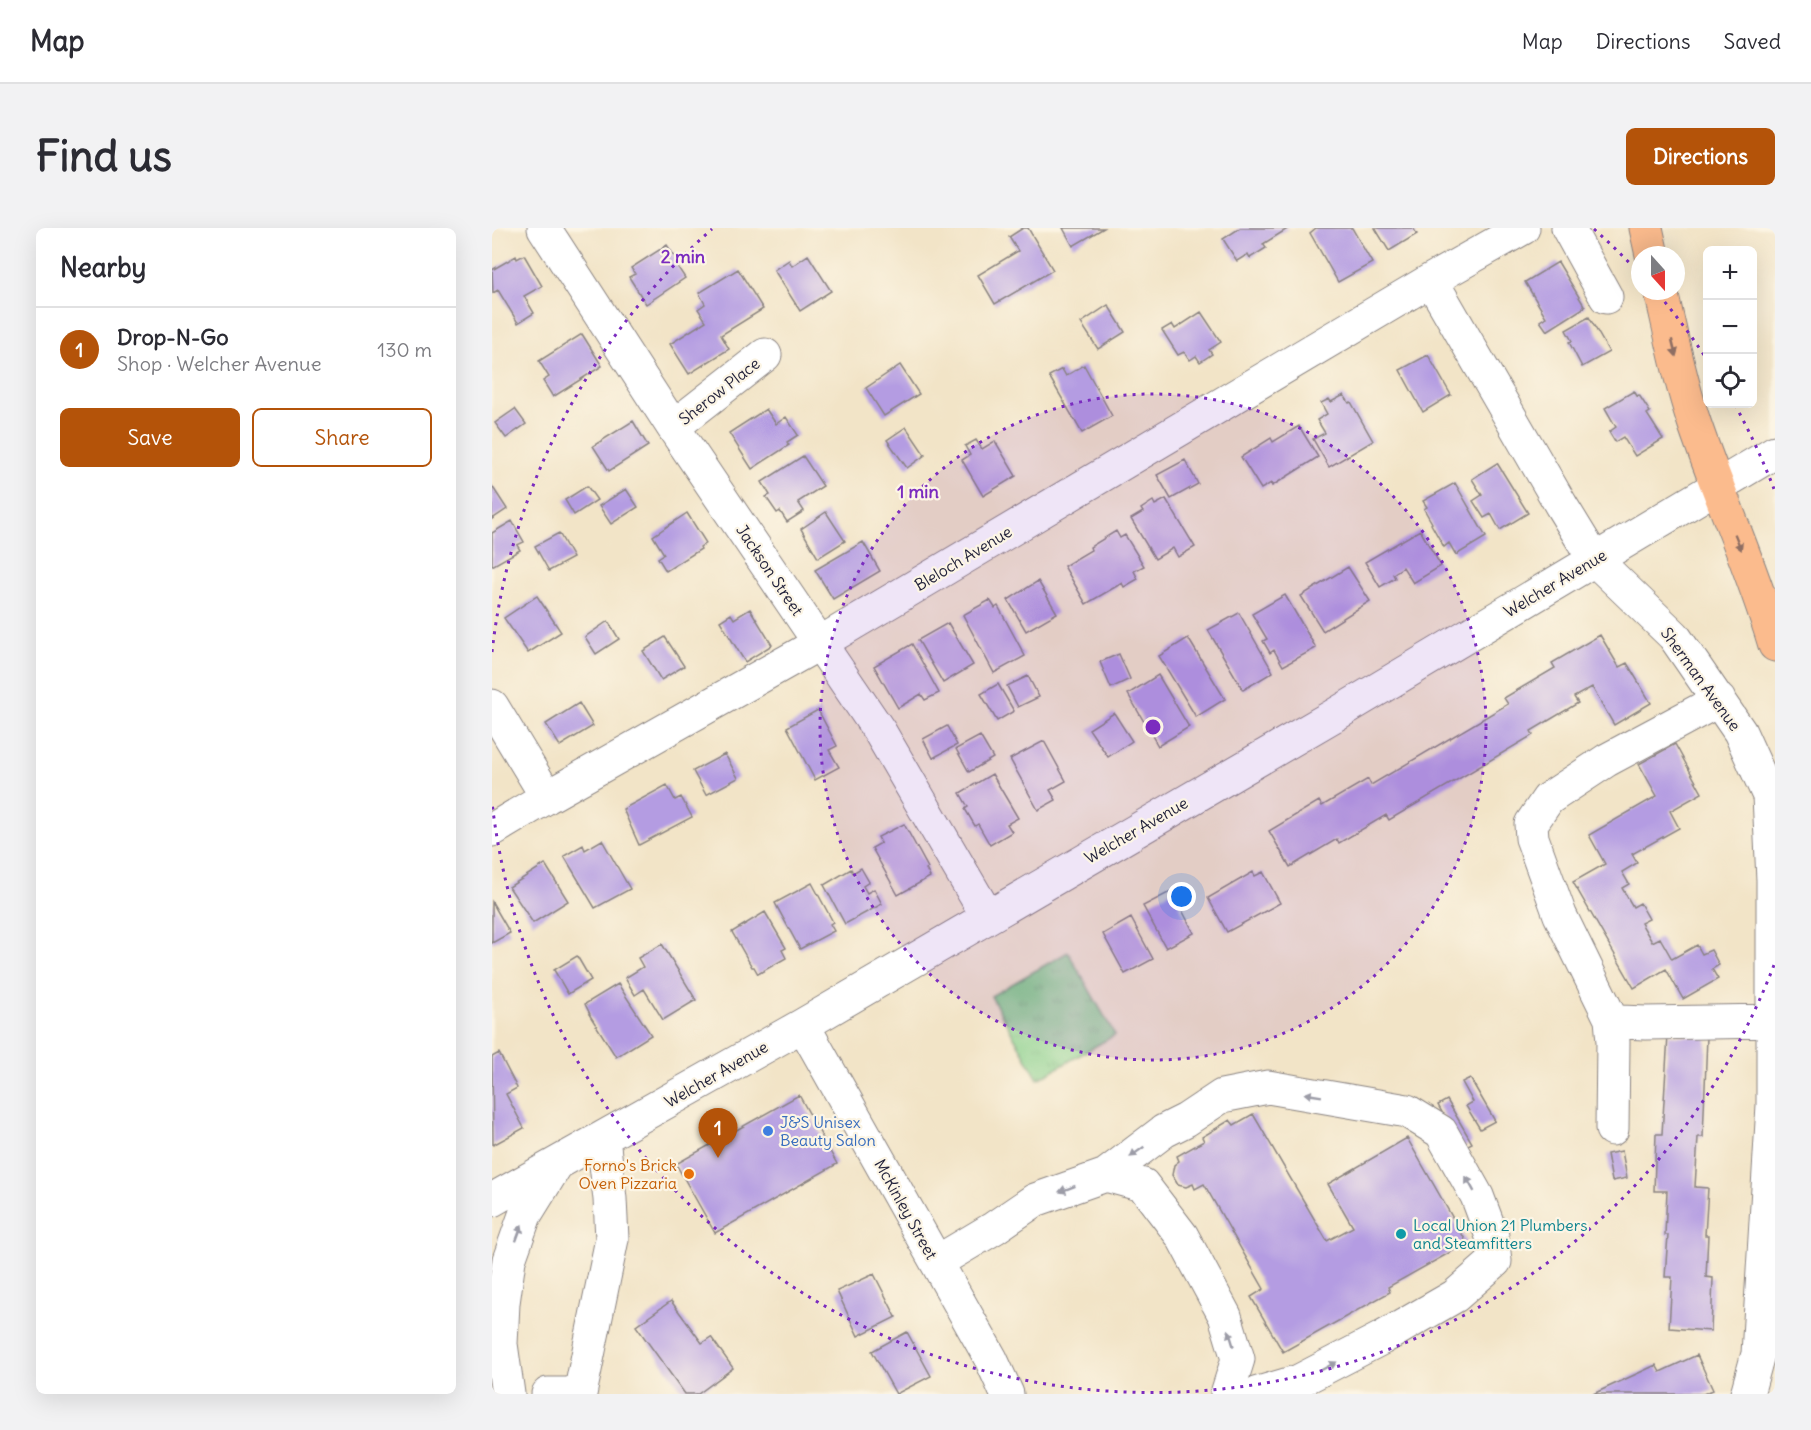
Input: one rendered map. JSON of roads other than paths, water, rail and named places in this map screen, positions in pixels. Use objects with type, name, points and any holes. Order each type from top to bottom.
[{"type":"highway","points":[[1647,228],[1650,246]]},
{"type":"highway","points":[[1662,300],[1694,421],[1775,645]]},
{"type":"street","name":"Jackson Street","points":[[544,228],[673,427],[880,732],[988,917]]},
{"type":"street","name":"Bleloch Avenue","points":[[492,830],[820,643],[1431,280],[1523,228]]},
{"type":"street","points":[[1568,228],[1606,297]]},
{"type":"street","name":"Sherman Avenue","points":[[1431,280],[1594,559],[1674,636],[1740,732],[1768,796],[1773,880],[1773,1105],[1758,1354],[1747,1394]]},
{"type":"street","name":"Sherow Place","points":[[673,427],[765,355]]},
{"type":"street","name":"Welcher Avenue","points":[[492,1200],[803,1025],[1333,716],[1775,452]]},
{"type":"street","points":[[1612,1129],[1611,1019],[1560,915],[1532,838],[1531,824],[1548,799],[1587,773],[1719,700]]},
{"type":"street","points":[[492,706],[547,797]]},
{"type":"street","points":[[1611,1019],[1620,1022],[1646,1023],[1773,1021]]},
{"type":"street","name":"McKinley Street","points":[[803,1025],[991,1359],[1007,1394]]},
{"type":"street","points":[[937,1262],[1035,1200],[1106,1175],[1164,1131],[1186,1120],[1222,1096],[1268,1087],[1407,1111],[1441,1132],[1477,1196],[1492,1236],[1495,1261],[1455,1296],[1382,1338],[1299,1381],[1255,1394]]},
{"type":"street","points":[[580,1394],[612,1239],[603,1138]]},
{"type":"street","points":[[506,1394],[501,1344],[503,1303],[509,1260],[525,1215],[556,1165]]},
{"type":"street","points":[[1106,1175],[1143,1185],[1182,1236],[1224,1316],[1238,1359],[1227,1394]]},
{"type":"street","points":[[492,1376],[506,1394]]},
{"type":"street","points":[[548,1394],[568,1394]]},
{"type":"place","name":"J&S Unisex Beauty Salon","points":[[768,1131]]},
{"type":"place","name":"Drop-N-Go","points":[[718,1158]]},
{"type":"place","name":"Forno's Brick Oven Pizzaria","points":[[689,1174]]},
{"type":"place","name":"Local Union 21 Plumbers and Steamfitters","points":[[1401,1234]]}]
